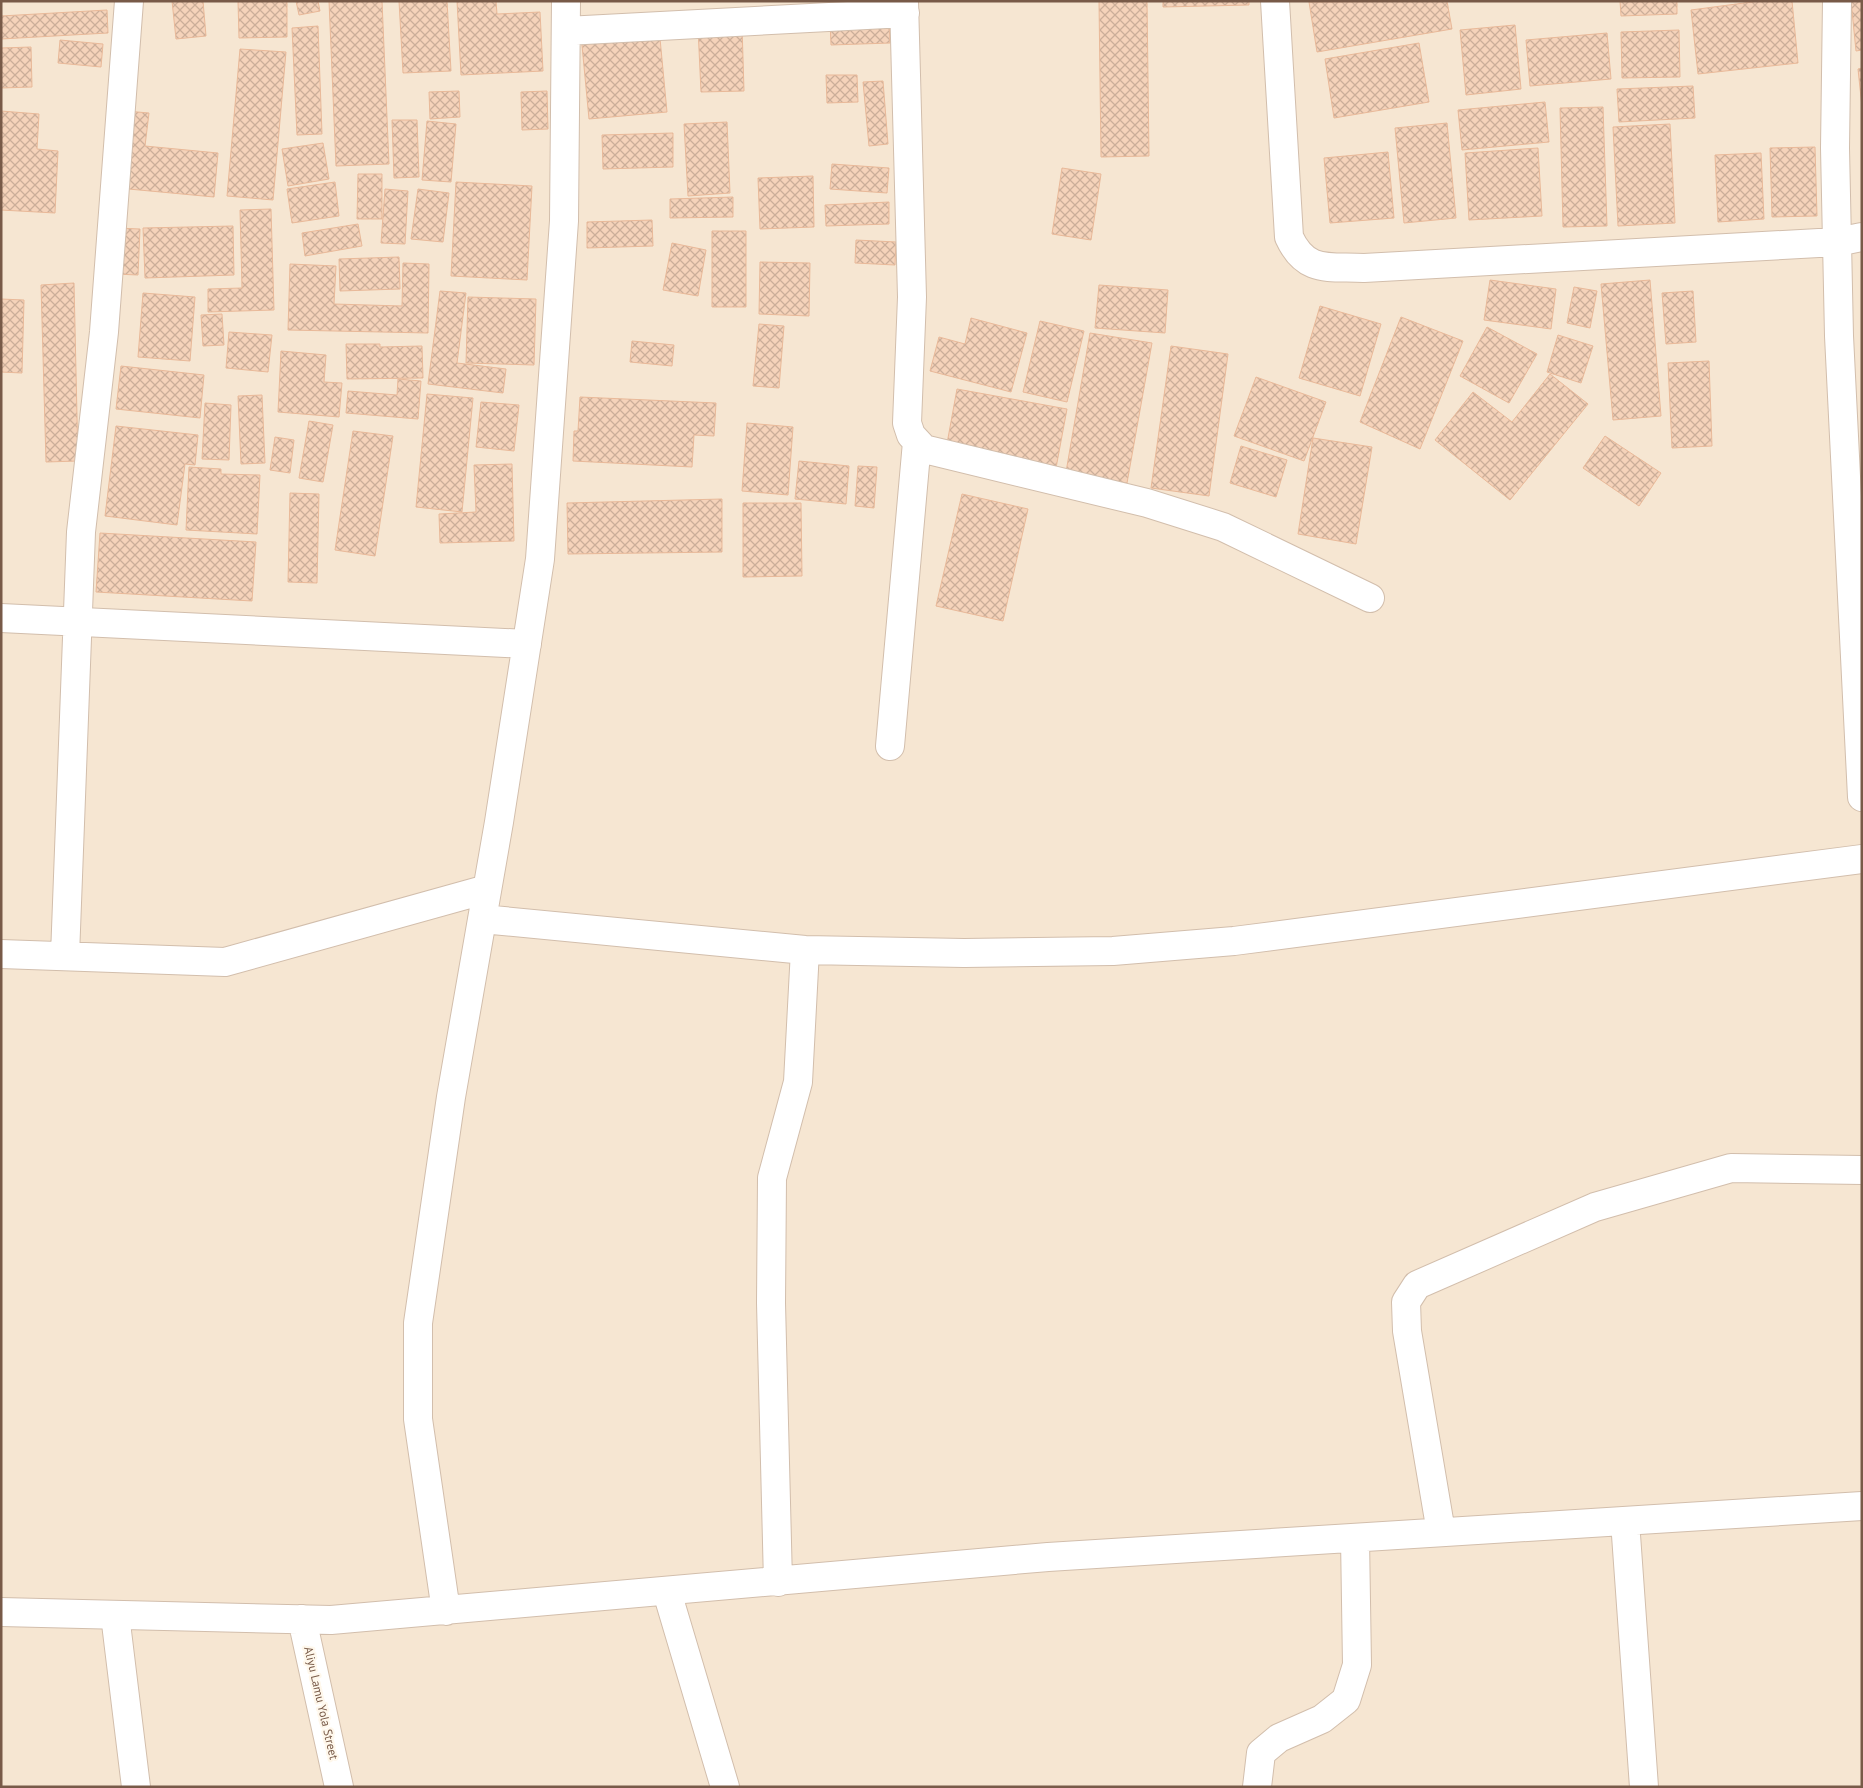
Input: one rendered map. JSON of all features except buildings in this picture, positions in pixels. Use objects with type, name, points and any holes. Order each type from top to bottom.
[{"type":"street","points":[[65,956],[81,532],[104,332],[129,1]]},
{"type":"street","points":[[446,1611],[418,1419],[418,1323],[451,1097],[488,889],[540,559],[564,221],[566,1]]},
{"type":"street","points":[[1275,1],[1289,237],[1296,251],[1313,266],[1364,268],[1850,240]]},
{"type":"street","points":[[1837,1],[1836,148],[1850,240],[1839,336],[1862,796]]},
{"type":"street","points":[[566,30],[905,7],[912,297],[907,423],[910,435],[924,449],[1147,503],[1223,527],[1370,598]]},
{"type":"street","points":[[890,746],[917,442]]},
{"type":"street","points":[[1,618],[527,644]]},
{"type":"street","points":[[482,919],[805,950],[964,953],[1103,951],[1234,941],[1862,859]]},
{"type":"street","points":[[1,954],[225,962],[488,889]]},
{"type":"street","points":[[778,1582],[771,1303],[772,1178],[798,1082],[805,950]]},
{"type":"street","points":[[1442,1532],[1407,1331],[1406,1302],[1417,1284],[1595,1207],[1731,1168],[1862,1170]]},
{"type":"street","points":[[1,1612],[331,1620],[1048,1558],[1862,1506]]},
{"type":"street","points":[[1625,1520],[1644,1787]]},
{"type":"street","points":[[1257,1787],[1261,1753],[1279,1738],[1322,1719],[1346,1700],[1357,1665],[1355,1538]]},
{"type":"street","points":[[667,1592],[724,1787]]},
{"type":"street","points":[[115,1614],[136,1787]]},
{"type":"street","name":"Aliyu Lamu Yola Street","points":[[302,1619],[339,1787]]},
{"type":"shaded area","points":[[1,1],[1862,1],[1862,1787],[1,1787]]}]
